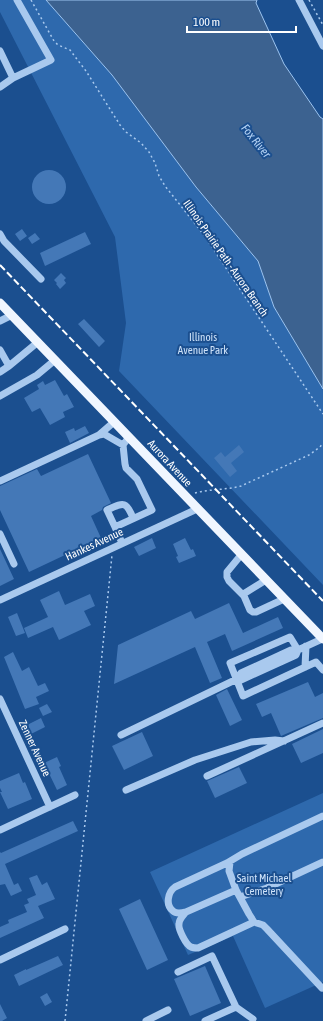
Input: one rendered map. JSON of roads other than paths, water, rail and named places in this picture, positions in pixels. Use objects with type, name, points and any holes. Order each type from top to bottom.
[{"type":"main road","name":"Aurora Avenue","points":[[0,304],[323,639]]},
{"type":"street","points":[[0,87],[13,78],[51,60],[17,0]]},
{"type":"street","points":[[299,0],[323,46]]},
{"type":"street","points":[[0,51],[13,78]]},
{"type":"street","points":[[0,234],[41,279]]},
{"type":"street","points":[[0,321],[12,315]]},
{"type":"street","points":[[0,372],[38,342]]},
{"type":"street","points":[[0,350],[9,366]]},
{"type":"street","points":[[0,396],[37,375],[55,360]]},
{"type":"street","points":[[0,481],[99,435],[114,422]]},
{"type":"street","points":[[99,435],[104,434],[123,445]]},
{"type":"street","points":[[115,527],[152,510],[137,479],[124,464],[123,445],[129,437]]},
{"type":"street","points":[[122,543],[107,510],[125,505],[129,508],[133,518]]},
{"type":"street","name":"Hankes Avenue","points":[[0,600],[197,509]]},
{"type":"street","points":[[0,534],[14,564]]},
{"type":"street","points":[[241,554],[227,572],[227,577],[244,596],[250,610],[256,612],[284,599]]},
{"type":"street","points":[[244,596],[266,580]]},
{"type":"street","points":[[298,650],[290,637],[230,663],[244,696],[316,662],[323,670]]},
{"type":"street","points":[[121,735],[237,679],[241,672],[291,650],[298,650],[323,639]]},
{"type":"street","points":[[305,667],[306,646]]},
{"type":"street","name":"Zenner Avenue","points":[[0,698],[50,807]]},
{"type":"street","points":[[207,776],[323,723]]},
{"type":"street","points":[[126,790],[195,760],[251,742],[275,740],[284,741]]},
{"type":"street","points":[[0,830],[75,795]]},
{"type":"street","points":[[236,890],[186,912],[173,911],[170,907],[168,897],[171,890],[180,885],[323,816]]},
{"type":"street","points":[[230,862],[229,871],[236,890],[254,922],[263,925],[322,988]]},
{"type":"street","points":[[240,897],[267,888],[323,862]]},
{"type":"street","points":[[186,912],[179,921],[180,930],[188,945],[194,948],[198,948],[254,922]]},
{"type":"street","points":[[0,960],[65,930]]},
{"type":"street","points":[[178,972],[212,956],[236,1007],[253,1019]]},
{"type":"street","points":[[205,1021],[236,1007]]},
{"type":"street","points":[[146,1021],[168,1010]]},
{"type":"water","name":"Fox River","points":[[46,0],[257,0],[256,3],[284,64],[320,117],[323,119],[323,389],[274,307],[258,261],[196,187],[112,75]]},
{"type":"railway","points":[[0,265],[323,601]]},
{"type":"park label","name":"Illinois Avenue Park","points":[[203,343]]},
{"type":"park label","name":"Saint Michael Cemetery","points":[[264,884]]}]
